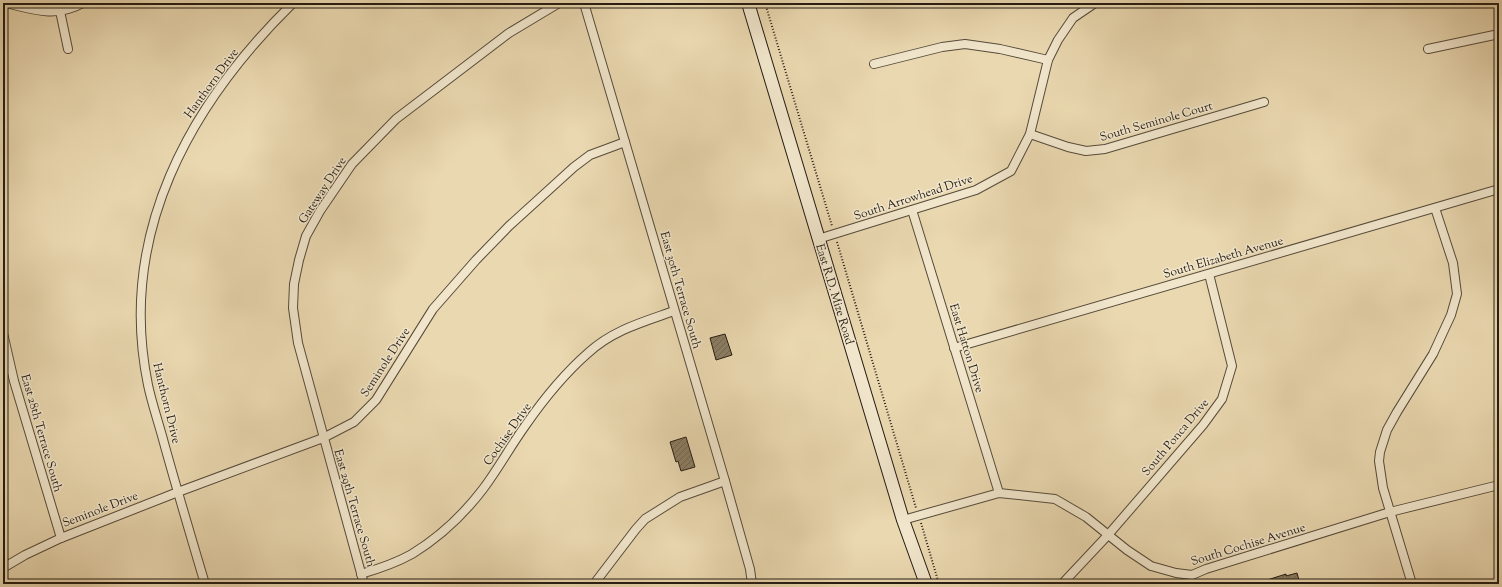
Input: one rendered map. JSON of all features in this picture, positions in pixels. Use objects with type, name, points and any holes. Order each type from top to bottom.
[{"type":"main road","name":"East R.D. Mize Road","points":[[748,3],[903,520],[926,584]]},
{"type":"street","points":[[6,3],[45,12],[75,8],[83,3]]},
{"type":"street","name":"Hanthorn Drive","points":[[205,584],[148,385],[142,342],[141,292],[145,257],[158,207],[174,166],[194,126],[222,84],[268,28],[293,3]]},
{"type":"street","name":"Gateway Drive","points":[[323,438],[298,343],[293,308],[294,284],[306,236],[320,211],[352,164],[396,119],[509,33],[559,3]]},
{"type":"street","name":"East 30th Terrace South","points":[[584,3],[725,482],[750,569],[752,584]]},
{"type":"street","name":"South Arrowhead Drive","points":[[818,239],[976,190],[1011,171],[1030,134],[1048,60],[1058,40],[1073,18],[1095,3]]},
{"type":"street","points":[[60,11],[68,49]]},
{"type":"street","points":[[1428,49],[1499,34]]},
{"type":"street","points":[[874,64],[942,47],[965,44],[1000,49],[1048,60]]},
{"type":"street","name":"South Seminole Court","points":[[1030,134],[1068,147],[1086,151],[1105,149],[1264,102]]},
{"type":"street","name":"Seminole Drive","points":[[3,568],[25,555],[61,538],[178,492],[323,438],[354,422],[376,400],[433,309],[476,260],[509,226],[574,167],[590,155],[625,142]]},
{"type":"street","name":"South Elizabeth Avenue","points":[[954,348],[1499,189]]},
{"type":"street","points":[[1412,584],[1383,488],[1379,471],[1380,452],[1387,430],[1433,354],[1451,315],[1457,294],[1453,263],[1435,208]]},
{"type":"street","name":"East Hatton Drive","points":[[912,210],[999,493]]},
{"type":"street","name":"South Ponca Drive","points":[[1062,584],[1108,535],[1203,425],[1222,399],[1232,366],[1210,274]]},
{"type":"street","name":"Cochise Drive","points":[[361,574],[384,567],[411,554],[431,541],[457,518],[483,490],[526,426],[566,374],[589,352],[629,326],[674,311]]},
{"type":"street","name":"East 28th Terrace South","points":[[3,333],[14,380],[61,538]]},
{"type":"street","name":"East 29th Terrace South","points":[[323,438],[364,584]]},
{"type":"street","points":[[594,584],[645,519],[680,496],[725,482]]},
{"type":"street","name":"South Cochise Avenue","points":[[903,520],[999,493],[1055,499],[1086,517],[1127,550],[1151,566],[1192,575],[1206,569],[1390,512],[1499,485]]},
{"type":"path","points":[[765,3],[939,584]]},
{"type":"building","points":[[725,334],[732,355],[716,360],[710,338]]},
{"type":"building","points":[[686,437],[695,467],[681,471],[678,461],[676,462],[670,442]]},
{"type":"building","points":[[1297,573],[1300,584],[1262,584],[1261,582],[1286,574],[1286,576]]}]
